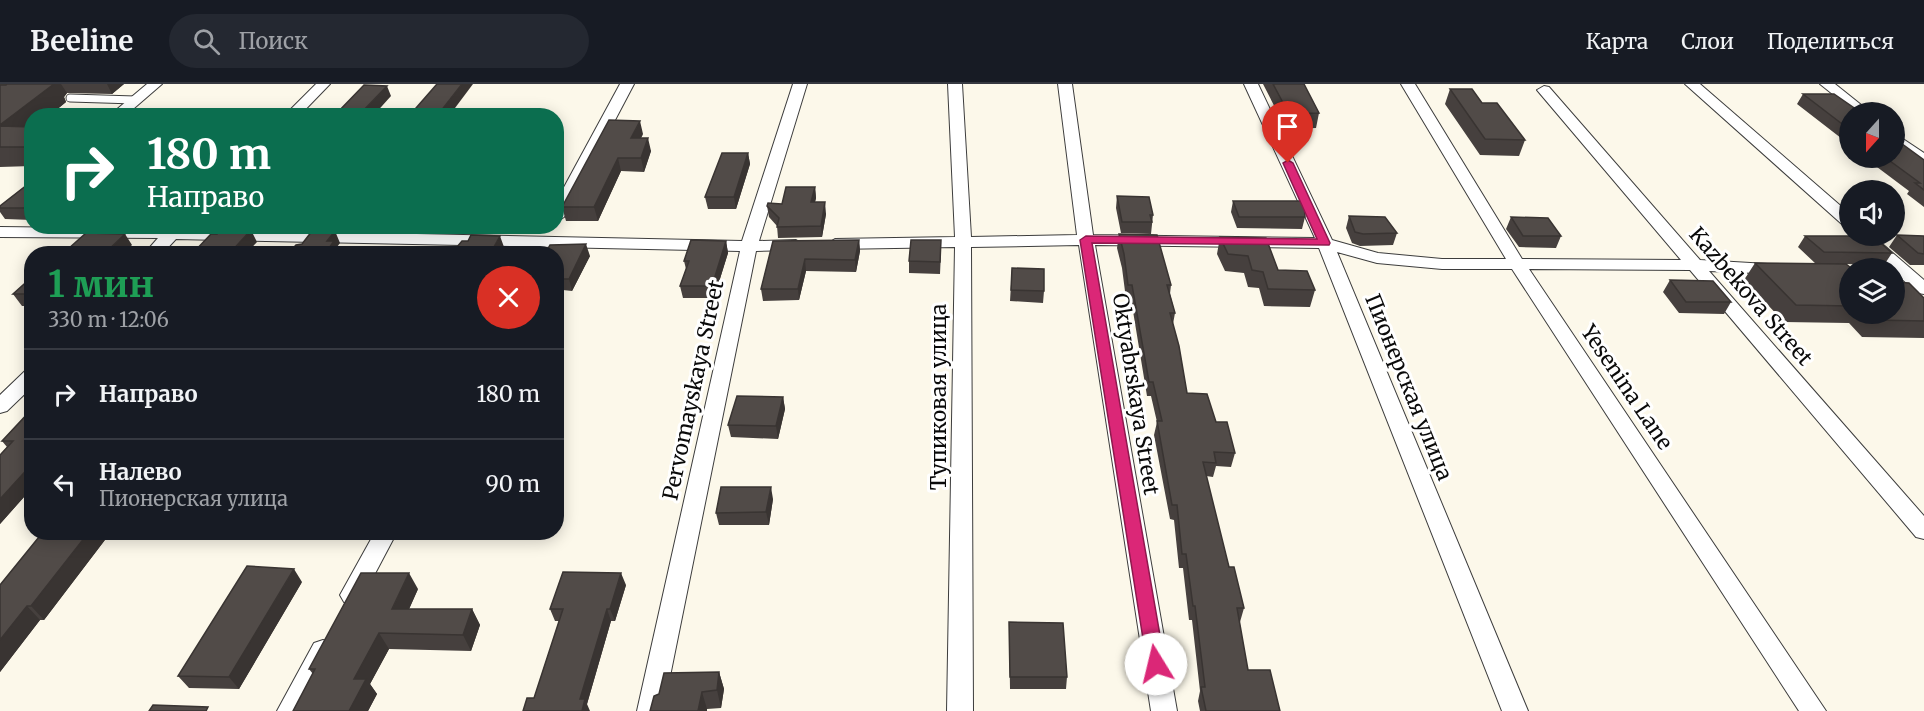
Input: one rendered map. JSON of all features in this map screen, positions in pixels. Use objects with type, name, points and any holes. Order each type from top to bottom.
[{"type":"street","points":[[126,108],[155,84]]},
{"type":"street","points":[[299,108],[323,84]]},
{"type":"street","points":[[564,202],[627,84]]},
{"type":"street","name":"Pervomayskaya Street","points":[[650,711],[749,246],[800,84]]},
{"type":"street","name":"Тупиковая улица","points":[[955,84],[963,241],[960,711]]},
{"type":"street","name":"Oktyabrskaya Street","points":[[1065,84],[1086,240],[1164,711]]},
{"type":"street","name":"Пионерская улица","points":[[1251,84],[1324,243],[1515,711]]},
{"type":"street","name":"Yesenina Lane","points":[[1408,84],[1518,266],[1813,711]]},
{"type":"street","points":[[1692,84],[1839,213]]},
{"type":"street","points":[[1827,84],[1850,102]]},
{"type":"street","name":"Kazbekova Street","points":[[1544,90],[1924,531]]},
{"type":"street","points":[[1905,145],[1924,160]]},
{"type":"street","points":[[0,232],[24,232]]},
{"type":"street","points":[[160,246],[171,234]]},
{"type":"street","points":[[304,246],[314,234]]},
{"type":"street","points":[[356,234],[514,246]]},
{"type":"street","points":[[564,248],[1086,240],[1324,243],[1377,258],[1442,264],[1695,265],[1790,269]]},
{"type":"street","points":[[1876,246],[1924,290]]},
{"type":"street","points":[[0,406],[24,383]]},
{"type":"street","points":[[290,711],[382,540]]},
{"type":"lane","points":[[70,99],[135,100]]},
{"type":"building","points":[[54,84],[0,125],[0,85]]},
{"type":"building","points":[[437,84],[462,84],[443,108],[416,108]]},
{"type":"building","points":[[1273,84],[1304,84],[1319,113],[1289,114]]},
{"type":"building","points":[[364,85],[387,86],[366,108],[342,108]]},
{"type":"building","points":[[1450,89],[1472,89],[1482,103],[1497,103],[1525,140],[1485,139]]},
{"type":"building","points":[[1803,94],[1834,94],[1846,102],[1839,102],[1839,122]]},
{"type":"building","points":[[609,120],[640,121],[631,138],[648,138],[641,158],[618,158],[594,207],[564,207]]},
{"type":"building","points":[[0,126],[24,127],[24,147],[0,147]]},
{"type":"building","points":[[1905,146],[1924,160],[1924,190],[1915,183],[1920,183],[1900,168],[1905,168]]},
{"type":"building","points":[[722,153],[748,153],[734,197],[705,197]]},
{"type":"building","points":[[24,187],[24,208],[0,208]]},
{"type":"building","points":[[786,187],[815,187],[811,202],[825,202],[821,226],[777,227],[779,218],[767,206],[768,203],[782,204]]},
{"type":"building","points":[[1117,196],[1149,197],[1153,215],[1150,215],[1152,222],[1122,222]]},
{"type":"building","points":[[1233,201],[1304,201],[1305,217],[1239,217]]},
{"type":"building","points":[[1349,216],[1385,217],[1397,233],[1363,234],[1355,232]]},
{"type":"building","points":[[1511,217],[1548,218],[1561,236],[1523,236]]},
{"type":"building","points":[[85,234],[125,234],[112,246],[71,246]]},
{"type":"building","points":[[211,234],[247,234],[236,246],[200,246]]},
{"type":"building","points":[[310,234],[333,234],[327,241],[334,241],[331,246],[295,246],[302,244]]},
{"type":"building","points":[[1119,234],[1157,235],[1171,285],[1167,285],[1175,313],[1170,313],[1179,346],[1187,393],[1207,394],[1216,422],[1227,422],[1235,453],[1214,452],[1216,463],[1203,462],[1229,567],[1234,567],[1244,608],[1237,608],[1248,670],[1270,670],[1280,711],[1206,711],[1201,687],[1205,687],[1195,606],[1193,606],[1186,554],[1182,554],[1177,505],[1172,505],[1157,421],[1162,421],[1153,382],[1149,382],[1132,285],[1128,285]]},
{"type":"building","points":[[471,235],[500,236],[494,246],[458,246],[462,241],[468,241]]},
{"type":"building","points":[[1905,235],[1924,236],[1924,254],[1918,253],[1905,242]]},
{"type":"building","points":[[1805,236],[1839,236],[1839,246],[1884,246],[1892,253],[1824,252]]},
{"type":"building","points":[[1220,237],[1266,238],[1278,270],[1307,271],[1315,290],[1268,289],[1263,272],[1252,270],[1248,256],[1228,254]]},
{"type":"building","points":[[691,240],[726,241],[712,286],[680,286],[689,261],[684,261]]},
{"type":"building","points":[[859,240],[855,260],[805,259],[798,289],[761,289],[773,241]]},
{"type":"building","points":[[911,240],[941,240],[940,262],[909,261]]},
{"type":"building","points":[[586,244],[569,279],[564,279],[564,246],[550,245]]},
{"type":"building","points":[[1755,263],[1839,264],[1839,306],[1796,305]]},
{"type":"building","points":[[1012,268],[1044,269],[1044,291],[1011,290]]},
{"type":"building","points":[[1670,280],[1713,281],[1731,302],[1686,302]]},
{"type":"building","points":[[1905,283],[1909,283],[1924,298],[1924,321],[1905,321]]},
{"type":"building","points":[[24,284],[24,294],[13,294]]},
{"type":"building","points":[[737,396],[783,397],[776,426],[728,425]]},
{"type":"building","points":[[24,418],[24,473],[0,499],[0,455],[13,441],[2,441]]},
{"type":"building","points":[[721,487],[771,487],[766,512],[716,513]]},
{"type":"building","points":[[37,540],[83,540],[31,606],[27,606],[0,640],[0,585]]},
{"type":"building","points":[[247,566],[294,569],[229,677],[178,676]]},
{"type":"building","points":[[563,572],[621,573],[610,609],[607,609],[580,699],[585,699],[582,711],[523,711],[527,698],[534,698],[563,609],[550,609]]},
{"type":"building","points":[[361,573],[409,573],[392,609],[472,609],[463,635],[379,633],[354,679],[366,679],[349,711],[293,711],[315,669],[309,669]]},
{"type":"building","points":[[1009,622],[1063,623],[1067,677],[1010,677]]},
{"type":"building","points":[[719,672],[717,690],[702,692],[698,711],[650,711],[654,696],[659,694],[664,673]]},
{"type":"building","points":[[153,705],[208,707],[206,711],[149,711]]},
{"type":"route","points":[[1156,664],[1086,240],[1324,243],[1288,163]]}]
